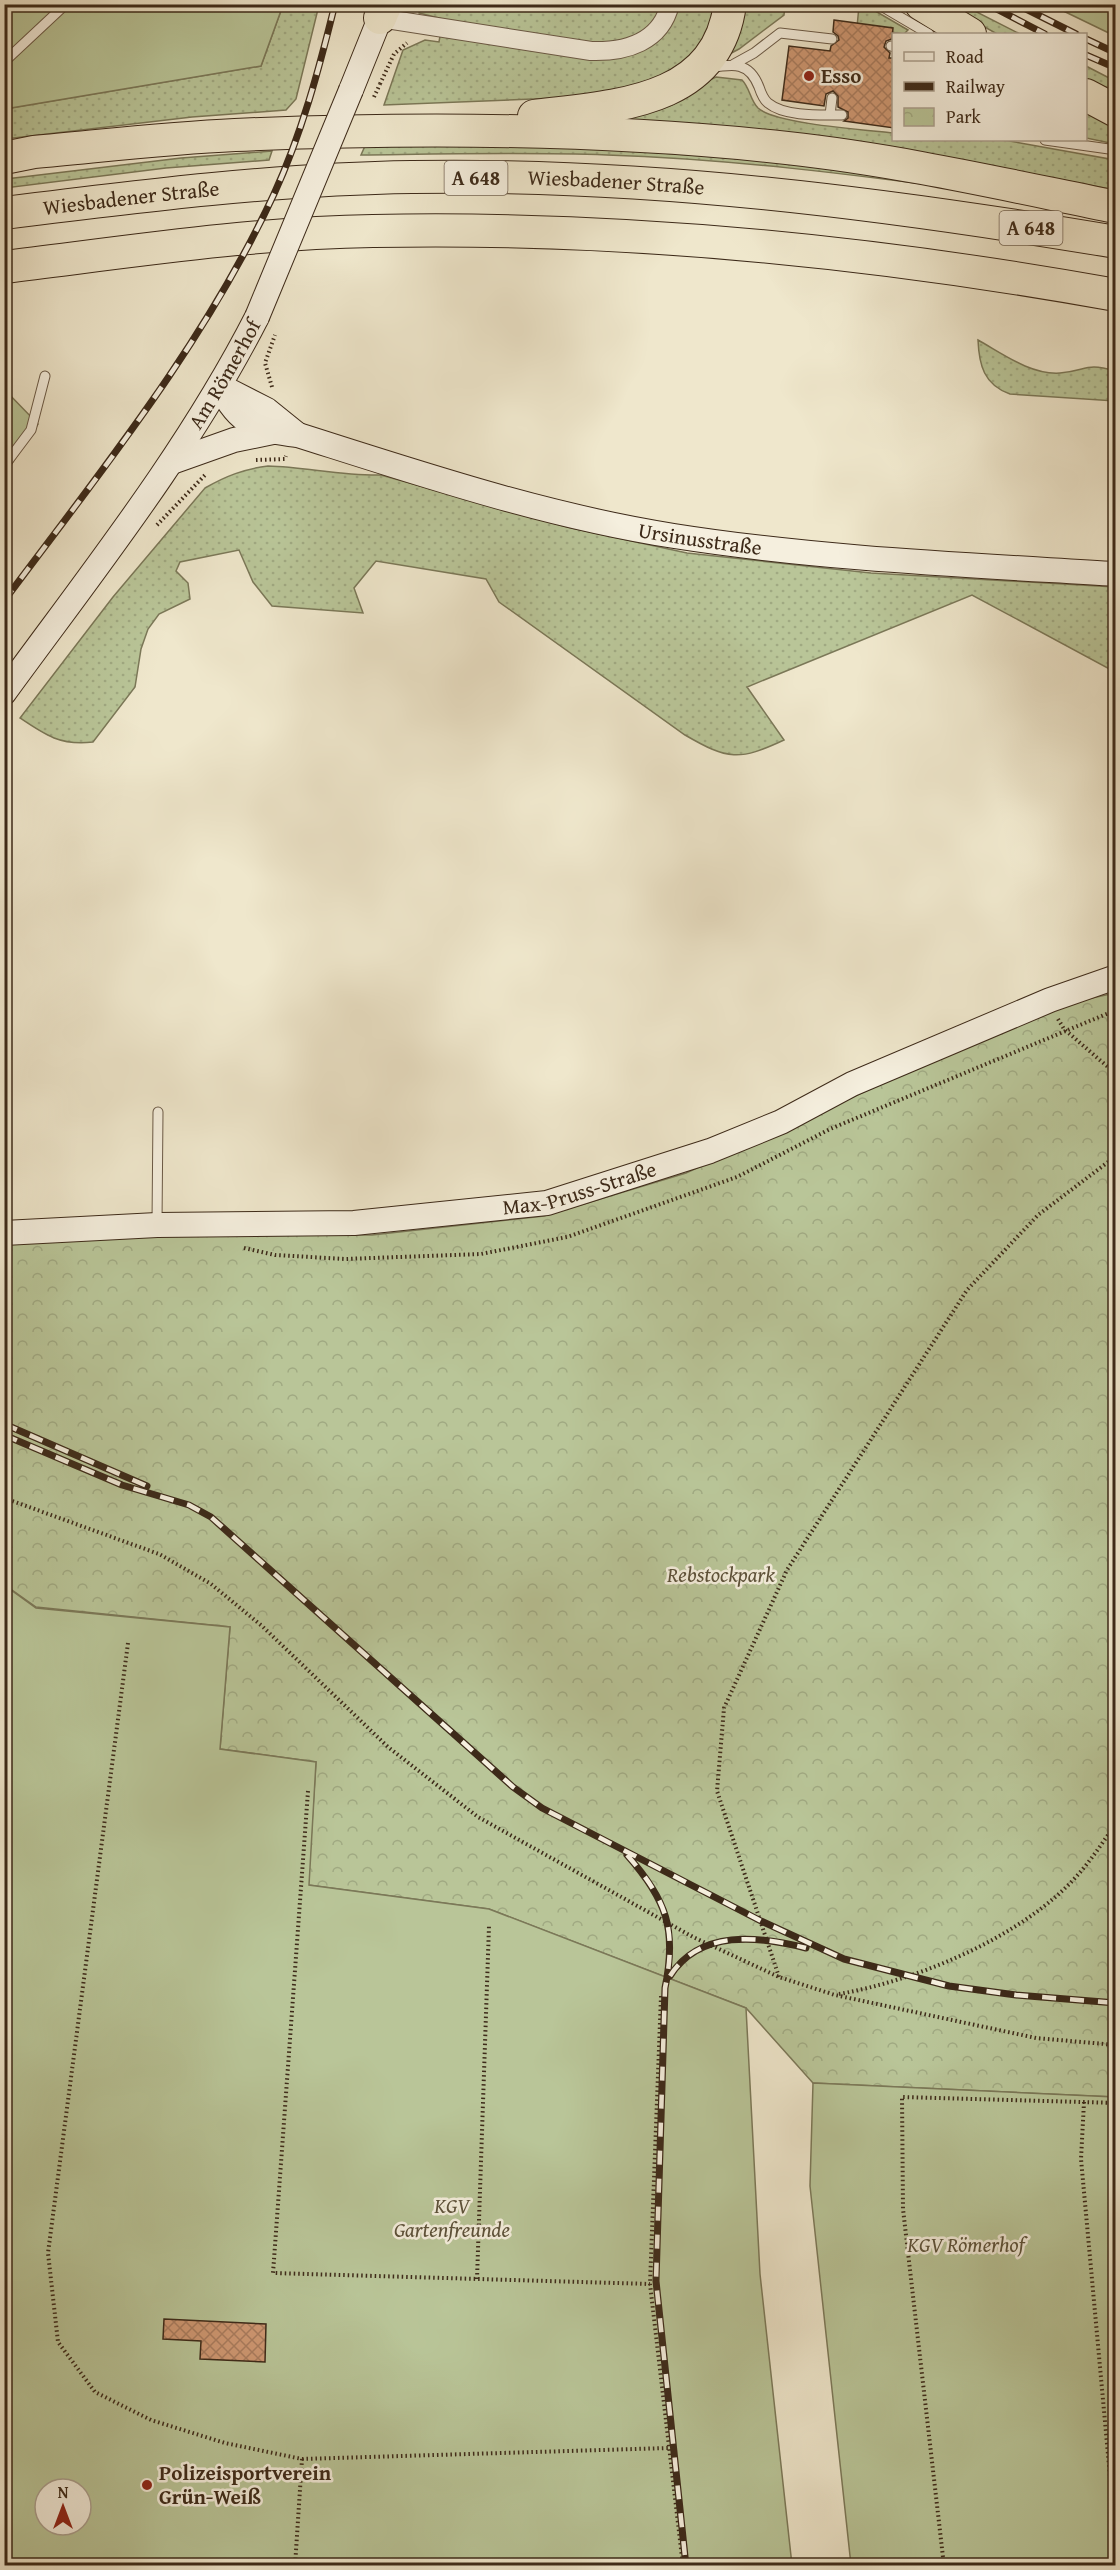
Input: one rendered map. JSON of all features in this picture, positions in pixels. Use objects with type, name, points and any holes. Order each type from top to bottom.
[{"type":"highway","points":[[422,129],[616,106],[666,91],[699,70],[712,56],[725,33],[730,4]]},
{"type":"highway","points":[[921,4],[968,33]]},
{"type":"highway","points":[[1087,96],[1116,111]]},
{"type":"highway","points":[[4,158],[34,152],[232,135],[422,129],[635,135],[788,148],[932,170],[1116,207]]},
{"type":"highway","name":"Wiesbadener Straße","points":[[4,213],[216,187],[412,177],[564,180],[694,186],[831,200],[947,214],[1116,242]]},
{"type":"highway","name":"A 648","points":[[4,267],[236,238],[372,231],[540,232],[741,243],[886,259],[1029,279],[1116,295]]},
{"type":"highway","points":[[1029,279],[1116,317]]},
{"type":"main road","name":"Am Römerhof","points":[[9,702],[172,462],[220,386],[268,322],[351,90],[383,11]]},
{"type":"main road","name":"Ursinusstraße","points":[[220,386],[235,413],[251,425],[273,432],[298,435],[554,512],[672,536],[783,551],[1116,574]]},
{"type":"main road","name":"Ursinusstraße","points":[[220,386],[267,410],[298,435]]},
{"type":"main road","name":"Ursinusstraße","points":[[172,462],[224,443],[273,432]]},
{"type":"main road","name":"Max-Pruss-Straße","points":[[4,1233],[157,1225],[354,1223],[547,1203],[710,1151],[781,1122],[852,1084],[1050,1000],[1116,977]]},
{"type":"street","points":[[383,11],[466,33],[591,51],[611,51],[643,42],[657,32],[670,4]]},
{"type":"lane","points":[[4,62],[66,4]]},
{"type":"lane","points":[[878,4],[927,33]]},
{"type":"lane","points":[[699,70],[734,64],[754,53],[780,33],[832,39]]},
{"type":"lane","points":[[734,64],[748,69],[766,102],[776,108],[830,115],[842,114]]},
{"type":"lane","points":[[830,115],[832,98]]},
{"type":"lane","points":[[1052,141],[1116,150]]},
{"type":"lane","points":[[4,466],[31,430],[45,376]]},
{"type":"lane","points":[[157,1225],[158,1112]]},
{"type":"path","points":[[268,322],[265,363],[273,391]]},
{"type":"path","points":[[252,460],[285,459],[298,435]]},
{"type":"path","points":[[155,527],[207,473],[216,470]]},
{"type":"path","points":[[4,723],[9,702]]},
{"type":"path","points":[[1064,1029],[1116,1010]]},
{"type":"path","points":[[1055,1014],[1064,1029],[1116,1074]]},
{"type":"path","points":[[779,1977],[717,1791],[723,1708],[787,1570],[967,1290],[1038,1215],[1116,1156]]},
{"type":"path","points":[[4,1498],[159,1554],[212,1584],[262,1626],[388,1747],[478,1817],[693,1937],[779,1977],[835,1995],[1035,2038],[1116,2045]]},
{"type":"path","points":[[128,1643],[48,2253],[58,2342],[95,2392],[151,2420],[225,2443],[302,2459],[668,2448]]},
{"type":"path","points":[[308,1791],[273,2273],[650,2284]]},
{"type":"path","points":[[835,1995],[872,1989],[941,1963],[1004,1934],[1062,1892],[1096,1853],[1116,1823]]},
{"type":"path","points":[[477,2279],[489,1926]]},
{"type":"path","points":[[661,1996],[650,2284],[683,2565]]},
{"type":"path","points":[[944,2565],[903,2209],[902,2097],[1116,2103]]},
{"type":"path","points":[[1084,2102],[1081,2159],[1116,2542]]},
{"type":"path","points":[[296,2565],[302,2459]]},
{"type":"green space","points":[[5,5],[283,5],[261,66],[5,109]]},
{"type":"green space","points":[[283,5],[319,5],[296,99],[286,110],[192,117],[5,139],[4,109],[261,66]]},
{"type":"green space","points":[[421,5],[720,5],[707,42],[661,82],[582,97],[384,105],[403,50],[425,40],[439,42],[443,19],[419,13]]},
{"type":"green space","points":[[741,5],[785,5],[784,15],[739,49],[724,57]]},
{"type":"green space","points":[[850,5],[865,5],[908,30],[905,33],[897,33],[857,27],[859,6]]},
{"type":"green space","points":[[946,5],[963,5],[1018,33],[995,33]]},
{"type":"green space","points":[[1051,5],[1115,5],[1115,36]]},
{"type":"green space","points":[[1087,67],[1115,81],[1115,99],[1087,84]]},
{"type":"green space","points":[[716,77],[742,80],[758,108],[768,114],[801,122],[892,133],[892,141],[1010,141],[1115,160],[1115,190],[887,146],[789,133],[597,120],[635,115],[672,105]]},
{"type":"green space","points":[[1087,109],[1115,123],[1115,144],[1087,138]]},
{"type":"green space","points":[[365,146],[567,146],[812,164],[973,191],[836,173],[698,160],[546,154],[361,155]]},
{"type":"green space","points":[[272,151],[269,160],[166,168],[5,188],[5,179],[181,158]]},
{"type":"green space","points":[[978,340],[1038,371],[1060,373],[1098,367],[1115,371],[1115,401],[1010,394],[1001,390],[989,380],[985,373]]},
{"type":"green space","points":[[5,390],[38,424],[5,474]]},
{"type":"green space","points":[[268,466],[381,475],[567,527],[687,553],[871,573],[1115,587],[1115,672],[972,595],[747,687],[784,740],[756,752],[734,755],[712,749],[685,735],[499,602],[486,579],[376,561],[354,588],[363,613],[272,606],[253,582],[239,550],[180,562],[176,571],[188,583],[190,599],[159,614],[148,629],[141,649],[135,687],[93,742],[62,741],[20,718],[113,597],[205,488],[235,474]]},
{"type":"green space","name":"Rebstockpark","points":[[1115,993],[1115,2097],[813,2083],[746,2008],[489,1909],[308,1885],[316,1762],[220,1749],[230,1627],[36,1607],[5,1585],[5,1242],[100,1234],[372,1235],[544,1216],[686,1173],[1050,1007]]},
{"type":"green space","name":"KGV Gartenfreunde","points":[[4,1585],[36,1608],[230,1627],[220,1749],[316,1762],[309,1885],[489,1909],[746,2008],[760,2274],[792,2565],[5,2565]]},
{"type":"green space","name":"KGV Römerhof","points":[[813,2083],[1115,2097],[1115,2565],[851,2565],[810,2186]]},
{"type":"building","points":[[834,20],[893,28],[892,39],[886,41],[884,47],[890,53],[889,58],[892,58],[892,128],[844,121],[848,118],[848,112],[838,107],[838,96],[833,91],[826,94],[824,106],[782,100],[789,46],[830,51],[831,46],[839,40],[833,32]]},
{"type":"building","points":[[164,2319],[266,2324],[265,2362],[200,2359],[201,2341],[163,2339]]},
{"type":"railway","points":[[4,601],[150,405],[184,354],[247,249],[293,148],[316,77],[335,4]]},
{"type":"railway","points":[[987,4],[1043,33]]},
{"type":"railway","points":[[1016,4],[1074,33]]},
{"type":"railway","points":[[1087,39],[1116,53]]},
{"type":"railway","points":[[1087,55],[1116,68]]},
{"type":"railway","points":[[4,1424],[147,1486]]},
{"type":"railway","points":[[4,1435],[122,1485],[189,1505],[211,1517],[513,1787],[542,1808],[761,1921],[844,1959],[949,1986],[1016,1995],[1116,2003]]},
{"type":"railway","points":[[627,1855],[652,1887],[666,1917],[669,1932],[670,1949],[665,1988],[656,2281],[686,2566]]},
{"type":"railway","points":[[670,1976],[697,1950],[714,1943],[750,1939],[806,1948]]},
{"type":"place","name":"Esso","points":[[809,76]]},
{"type":"place","name":"Polizeisportverein Grün-Weiß","points":[[147,2485]]}]
